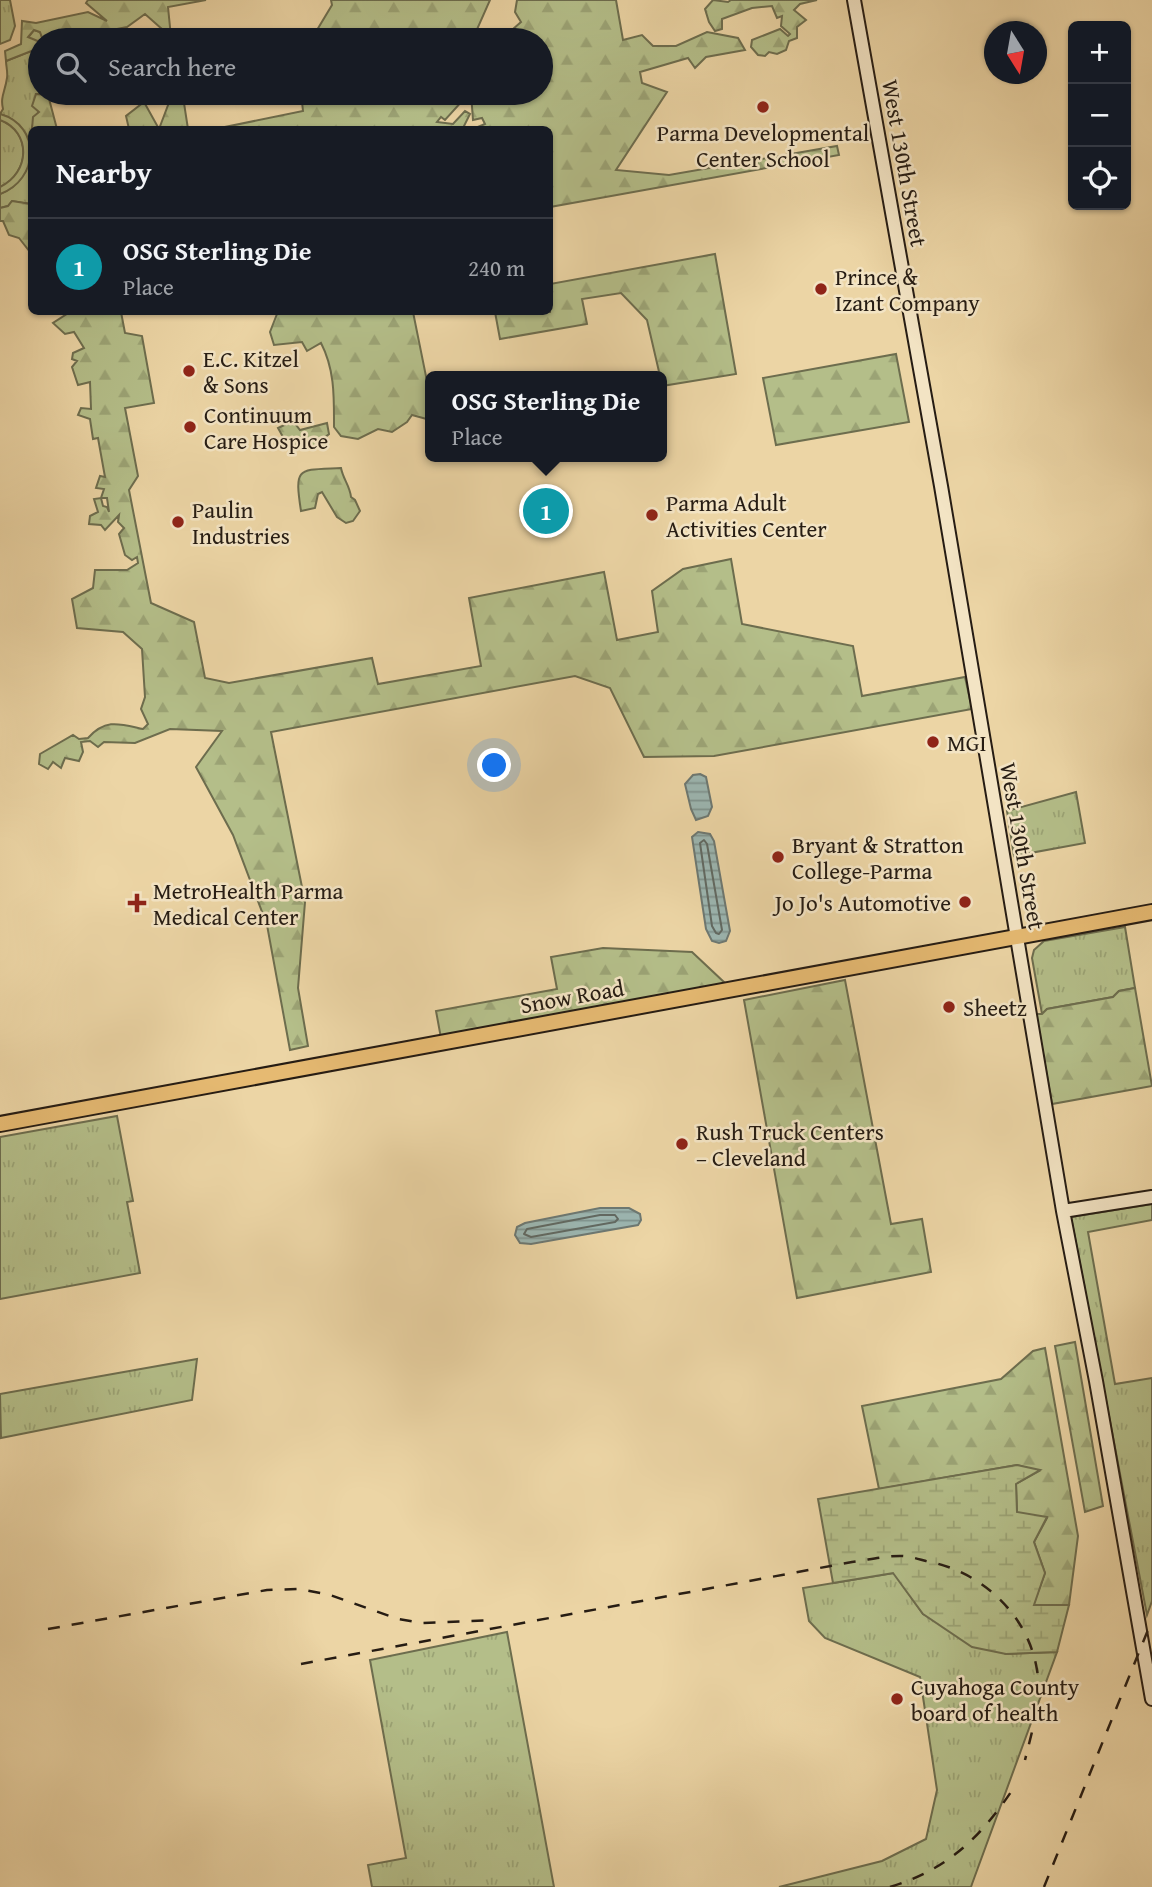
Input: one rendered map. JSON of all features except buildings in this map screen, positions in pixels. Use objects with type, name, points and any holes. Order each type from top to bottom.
[{"type":"main road","name":"West 130th Street","points":[[854,0],[934,447],[1063,1211],[1097,1381],[1152,1699]]},
{"type":"main road","name":"Snow Road","points":[[0,1124],[1152,912]]},
{"type":"main road","points":[[1063,1211],[1152,1197]]},
{"type":"green space","points":[[0,0],[10,0],[15,26],[10,40],[0,44]]},
{"type":"green space","points":[[88,0],[206,0],[168,7],[170,28],[161,28],[145,14],[122,28],[28,28],[28,52],[6,61],[5,51],[21,44],[22,21],[36,23],[88,12],[107,21],[86,3]]},
{"type":"green space","points":[[331,0],[490,0],[478,28],[318,28],[332,5]]},
{"type":"green space","points":[[517,0],[616,0],[623,40],[642,35],[653,46],[676,46],[707,32],[738,38],[745,50],[706,57],[695,68],[688,58],[640,72],[642,83],[667,92],[616,170],[669,175],[837,146],[839,155],[553,206],[553,126],[480,126],[485,124],[482,118],[473,120],[472,105],[553,105],[553,28],[514,28],[521,22],[515,12]]},
{"type":"green space","points":[[713,0],[817,0],[800,4],[794,10],[806,20],[797,27],[797,38],[789,41],[786,50],[777,54],[769,52],[765,56],[758,55],[751,47],[752,40],[780,29],[788,36],[790,34],[781,26],[782,16],[777,18],[772,6],[752,8],[722,19],[722,29],[715,31],[705,9]]},
{"type":"green space","points":[[28,52],[28,105],[38,105],[39,112],[33,126],[28,126],[28,141],[23,130],[13,120],[0,114],[7,78],[6,61]]},
{"type":"green space","points":[[51,105],[56,126],[32,126],[33,117],[39,112],[32,106]]},
{"type":"green space","points":[[140,105],[146,105],[157,126],[128,126],[126,116]]},
{"type":"green space","points":[[168,105],[184,105],[188,126],[160,126]]},
{"type":"green space","points":[[302,105],[459,105],[445,120],[441,117],[437,122],[453,124],[465,111],[470,114],[464,126],[230,126],[303,111]]},
{"type":"green space","points":[[0,114],[14,120],[23,130],[28,139],[28,166],[13,187],[0,194],[0,187],[10,181],[17,172],[23,153],[18,134],[0,120]]},
{"type":"green space","points":[[0,120],[18,134],[23,153],[17,172],[10,181],[0,187]]},
{"type":"green space","points":[[28,166],[28,204],[12,201],[8,206],[0,208],[0,194],[13,187]]},
{"type":"green space","points":[[12,201],[28,204],[28,249],[19,238],[9,235],[3,221],[0,221],[0,208],[8,206]]},
{"type":"green space","points":[[715,254],[736,374],[667,385],[667,371],[659,371],[647,320],[621,293],[582,299],[587,324],[500,339],[496,315],[553,315],[553,283]]},
{"type":"green space","points":[[65,315],[122,315],[125,333],[142,336],[154,403],[125,408],[138,476],[129,490],[151,603],[194,622],[205,678],[229,683],[372,658],[378,684],[481,666],[469,598],[604,572],[617,640],[658,632],[652,591],[683,569],[731,559],[742,624],[853,646],[862,696],[965,677],[972,709],[714,756],[644,757],[610,688],[575,676],[271,732],[305,902],[298,988],[308,1046],[290,1050],[267,925],[233,835],[196,767],[222,731],[170,729],[135,743],[104,742],[98,747],[90,741],[81,742],[83,752],[79,761],[65,758],[61,768],[53,762],[48,769],[39,764],[40,754],[73,735],[79,739],[88,738],[107,725],[120,724],[143,729],[148,724],[141,709],[145,697],[142,649],[123,632],[77,628],[72,599],[93,588],[95,570],[127,570],[138,563],[137,557],[132,560],[125,555],[119,534],[124,528],[118,522],[119,515],[105,530],[101,525],[89,524],[90,516],[98,512],[94,499],[101,498],[104,489],[96,488],[100,476],[105,477],[98,438],[93,439],[90,419],[78,415],[81,408],[91,409],[90,382],[78,385],[72,367],[77,361],[72,359],[73,353],[84,348],[74,332],[65,334],[53,323]],"holes":[[[101,498],[107,498],[109,512],[107,507],[103,506]]]},
{"type":"green space","points":[[277,315],[414,315],[425,371],[425,419],[412,415],[392,432],[378,429],[358,439],[341,436],[334,427],[331,374],[321,343],[307,351],[302,342],[274,345],[270,332]]},
{"type":"green space","points":[[896,354],[909,422],[776,445],[763,378]]},
{"type":"green space","points":[[293,421],[300,430],[327,423],[329,434],[311,449],[288,446],[278,428]]},
{"type":"green space","points":[[341,468],[351,497],[360,511],[353,521],[346,523],[337,517],[322,492],[318,494],[315,508],[301,511],[298,486],[302,473],[316,469]]},
{"type":"green space","points":[[1076,792],[1085,843],[1014,856],[1007,811]]},
{"type":"green space","points":[[1125,927],[1135,988],[1119,991],[1113,997],[1047,1009],[1042,1014],[1032,958],[1034,950],[1044,941]]},
{"type":"green space","points":[[603,948],[692,952],[726,984],[441,1038],[436,1011],[557,989],[551,957]]},
{"type":"green space","points":[[845,980],[891,1224],[922,1219],[931,1272],[797,1298],[744,1000]]},
{"type":"green space","points":[[1135,988],[1152,1086],[1052,1104],[1036,1014],[1042,1014],[1047,1009],[1113,997],[1119,991]]},
{"type":"green space","points":[[117,1116],[133,1201],[127,1202],[140,1273],[0,1299],[0,1137]]},
{"type":"green space","points":[[1152,1204],[1152,1220],[1088,1232],[1115,1384],[1152,1378],[1152,1601],[1147,1615],[1071,1217]]},
{"type":"green space","points":[[1075,1342],[1103,1506],[1085,1512],[1055,1346]]},
{"type":"green space","points":[[1045,1348],[1078,1536],[1069,1605],[1033,1606],[1045,1573],[1034,1542],[1047,1518],[1017,1513],[1016,1484],[1039,1471],[1017,1465],[879,1489],[862,1406],[1001,1379],[1033,1351]]},
{"type":"green space","points":[[197,1359],[192,1400],[1,1438],[0,1394]]},
{"type":"green space","points":[[1017,1465],[1040,1470],[1016,1484],[1017,1512],[1047,1517],[1034,1542],[1045,1573],[1034,1605],[1069,1605],[1057,1652],[1006,1654],[972,1647],[923,1614],[893,1573],[833,1583],[818,1499]]},
{"type":"green space","points":[[894,1573],[923,1614],[1006,1654],[1057,1652],[971,1887],[779,1887],[882,1861],[926,1839],[937,1790],[920,1677],[825,1638],[809,1621],[803,1588]]},
{"type":"green space","points":[[507,1632],[554,1887],[372,1887],[368,1865],[406,1858],[370,1660]]},
{"type":"water","points":[[693,775],[706,777],[712,807],[708,816],[696,820],[685,784]]},
{"type":"water","points":[[698,832],[710,834],[714,841],[730,931],[726,941],[719,943],[712,941],[706,929],[692,837]]},
{"type":"water","points":[[600,1208],[629,1208],[640,1214],[641,1220],[638,1225],[531,1244],[520,1243],[515,1235],[517,1227],[525,1223]]},
{"type":"railway","points":[[301,1664],[852,1562],[907,1556],[946,1566],[983,1585],[999,1598],[1024,1631],[1032,1650],[1038,1681],[1036,1715],[1025,1760]]},
{"type":"railway","points":[[48,1629],[267,1590],[299,1589],[330,1595],[398,1619],[422,1623],[495,1620]]},
{"type":"railway","points":[[1044,1887],[1152,1620]]},
{"type":"railway","points":[[890,1887],[930,1871],[962,1848],[990,1820],[1015,1786]]},
{"type":"place","name":"Parma Developmental Center School","points":[[763,107]]},
{"type":"place","name":"Prince & Izant Company","points":[[821,289]]},
{"type":"place","name":"E.C. Kitzel & Sons","points":[[189,371]]},
{"type":"place","name":"Continuum Care Hospice","points":[[190,427]]},
{"type":"place","name":"OSG Sterling Die","points":[[546,511]]},
{"type":"place","name":"Parma Adult Activities Center","points":[[652,515]]},
{"type":"place","name":"Paulin Industries","points":[[178,522]]},
{"type":"place","name":"MGI","points":[[933,742]]},
{"type":"place","name":"Bryant & Stratton College-Parma","points":[[778,857]]},
{"type":"place","name":"Jo Jo's Automotive","points":[[965,902]]},
{"type":"place","name":"MetroHealth Parma Medical Center","points":[[137,903]]},
{"type":"place","name":"Sheetz","points":[[949,1007]]},
{"type":"place","name":"Rush Truck Centers – Cleveland","points":[[682,1144]]},
{"type":"place","name":"Cuyahoga County board of health","points":[[897,1699]]}]
